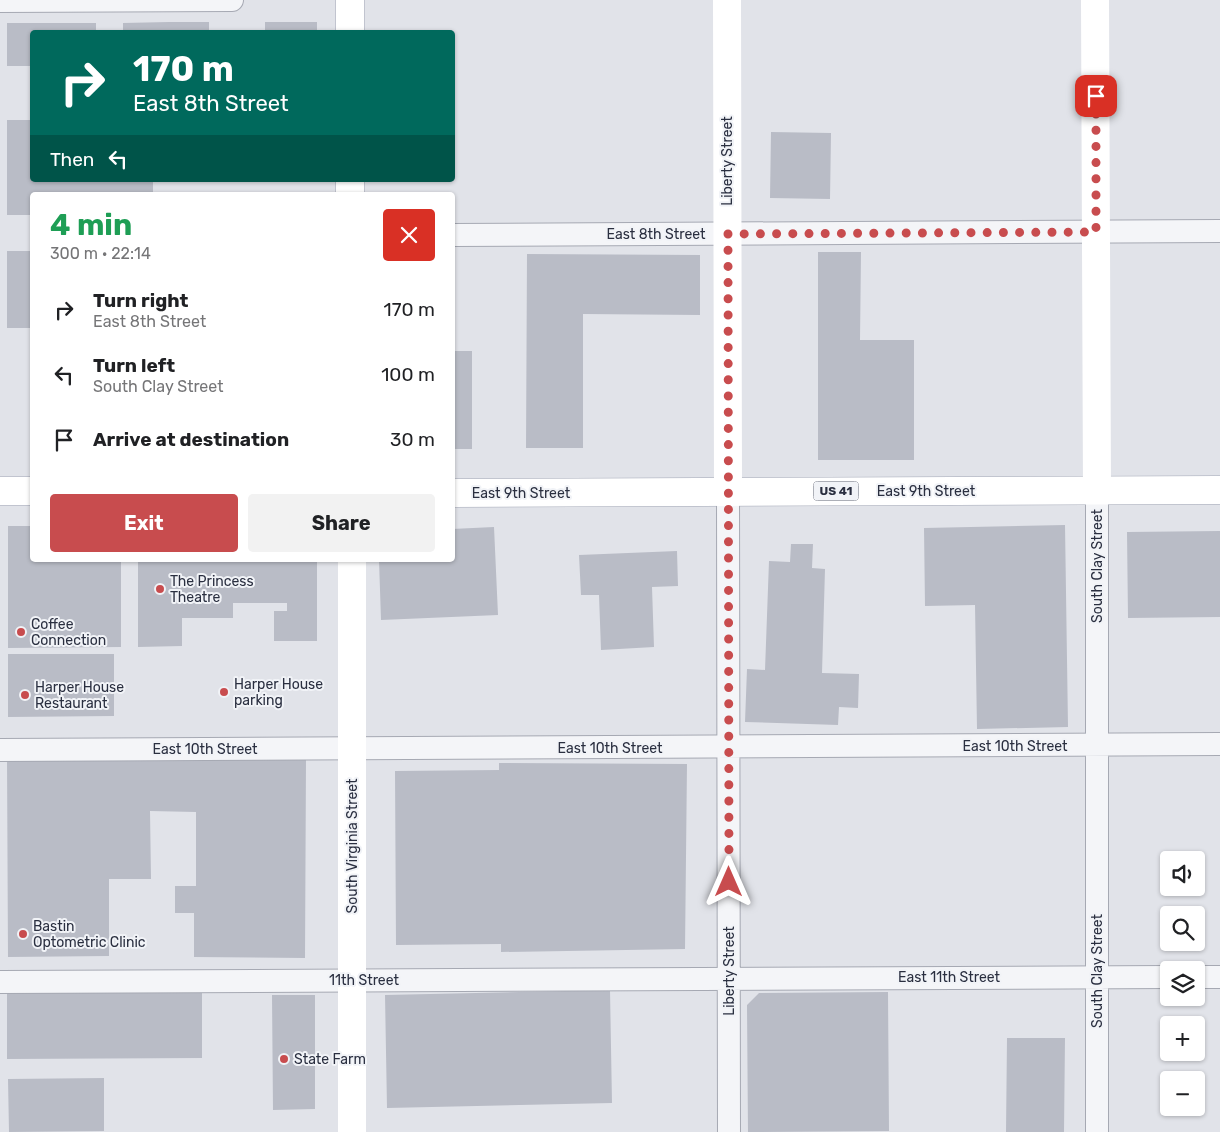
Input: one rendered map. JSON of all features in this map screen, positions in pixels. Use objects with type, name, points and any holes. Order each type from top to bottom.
[{"type":"main road","points":[[350,0],[350,30]]},
{"type":"main road","name":"Liberty Street","points":[[727,0],[728,492]]},
{"type":"main road","name":"South Clay Street","points":[[1096,0],[1097,490]]},
{"type":"main road","name":"East 9th Street","points":[[455,493],[1220,490]]},
{"type":"main road","points":[[0,491],[30,491]]},
{"type":"main road","name":"South Virginia Street","points":[[352,562],[352,1132]]},
{"type":"street","points":[[0,1],[232,0]]},
{"type":"street","name":"East 8th Street","points":[[455,235],[1220,231]]},
{"type":"street","name":"South Clay Street","points":[[1097,490],[1097,1132]]},
{"type":"street","name":"Liberty Street","points":[[728,492],[729,1132]]},
{"type":"street","name":"East 10th Street","points":[[0,750],[1220,744]]},
{"type":"street","name":"East 11th Street","points":[[729,978],[1160,977]]},
{"type":"street","points":[[1205,977],[1220,977]]},
{"type":"street","name":"11th Street","points":[[0,982],[729,978]]},
{"type":"building","points":[[209,22],[209,30],[123,30],[123,23]]},
{"type":"building","points":[[265,22],[317,22],[317,30],[265,30]]},
{"type":"building","points":[[7,23],[96,23],[96,30],[30,30],[30,66],[7,66]]},
{"type":"building","points":[[7,120],[30,120],[30,182],[153,182],[153,192],[30,192],[30,215],[7,215]]},
{"type":"building","points":[[771,132],[831,133],[830,199],[770,198]]},
{"type":"building","points":[[7,251],[30,251],[30,328],[7,328]]},
{"type":"building","points":[[818,252],[861,252],[860,340],[914,340],[914,460],[818,460]]},
{"type":"building","points":[[527,254],[700,255],[700,315],[583,314],[583,448],[526,448]]},
{"type":"building","points":[[455,351],[472,351],[472,449],[455,449]]},
{"type":"building","points":[[1065,525],[1068,727],[977,729],[975,605],[925,606],[924,528]]},
{"type":"building","points":[[8,526],[30,526],[30,562],[121,562],[121,647],[8,648]]},
{"type":"building","points":[[494,527],[498,615],[381,620],[379,562],[455,562],[455,529]]},
{"type":"building","points":[[1220,531],[1220,617],[1128,618],[1127,532]]},
{"type":"building","points":[[791,544],[813,544],[812,568],[825,569],[822,673],[859,674],[858,708],[839,707],[838,725],[745,722],[747,669],[765,670],[769,561],[790,562]]},
{"type":"building","points":[[677,551],[678,586],[652,587],[654,647],[601,650],[599,595],[581,595],[579,555]]},
{"type":"building","points":[[138,562],[317,562],[317,641],[274,641],[274,611],[287,611],[287,603],[233,603],[233,618],[182,618],[182,646],[138,647]]},
{"type":"building","points":[[8,654],[114,654],[114,716],[8,717]]},
{"type":"building","points":[[7,757],[306,759],[305,958],[194,957],[194,913],[175,913],[175,886],[196,886],[196,812],[150,811],[151,879],[109,879],[109,956],[8,957]]},
{"type":"building","points":[[499,763],[687,764],[685,949],[501,952],[501,944],[396,945],[395,771],[499,770]]},
{"type":"building","points":[[202,989],[202,1058],[7,1059],[7,990]]},
{"type":"building","points":[[610,990],[612,1103],[387,1108],[385,995]]},
{"type":"building","points":[[888,992],[889,1131],[748,1132],[747,1005],[759,993]]},
{"type":"building","points":[[272,995],[315,995],[315,1109],[273,1110]]},
{"type":"building","points":[[1007,1038],[1065,1038],[1064,1132],[1006,1132]]},
{"type":"building","points":[[104,1078],[104,1131],[9,1132],[8,1079]]},
{"type":"place","name":"The Princess Theatre","points":[[160,589]]},
{"type":"place","name":"Coffee Connection","points":[[21,632]]},
{"type":"place","name":"Harper House parking","points":[[224,692]]},
{"type":"place","name":"Harper House Restaurant","points":[[25,695]]},
{"type":"place","name":"Bastin Optometric Clinic","points":[[23,934]]},
{"type":"place","name":"State Farm","points":[[284,1059]]},
{"type":"route","points":[[729,882],[728,234],[1096,232],[1096,96]]}]
